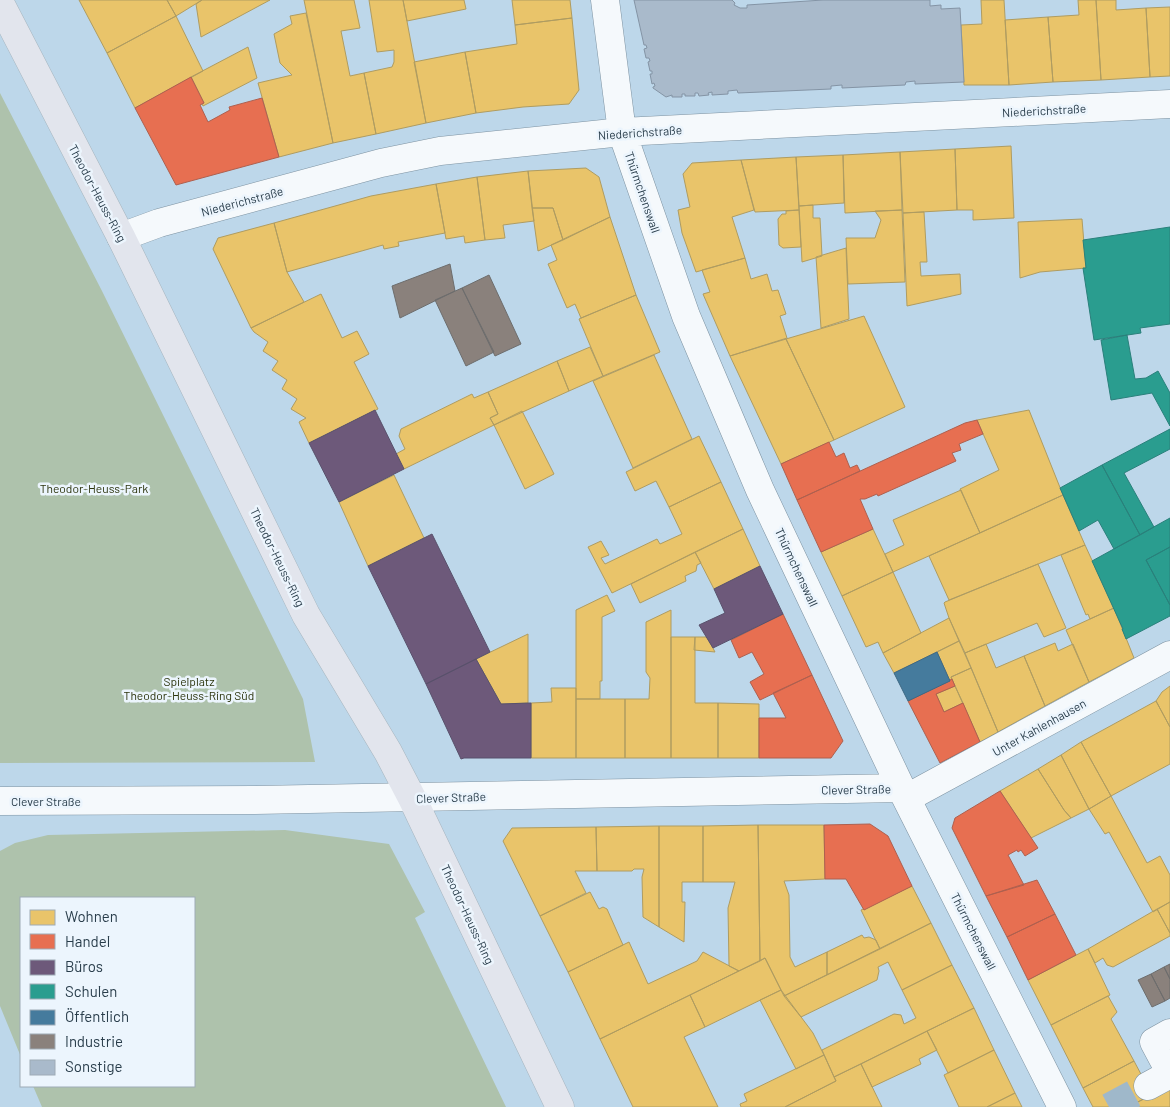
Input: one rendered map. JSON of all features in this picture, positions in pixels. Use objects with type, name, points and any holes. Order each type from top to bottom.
[{"type":"main road","name":"Theodor-Heuss-Ring","points":[[0,3],[122,237],[306,615],[388,752],[412,798],[560,1107]]},
{"type":"street","name":"Thürmchenswall","points":[[605,0],[622,132],[686,316],[760,490],[904,793],[1062,1107]]},
{"type":"street","name":"Niederichstraße","points":[[122,237],[159,223],[380,163],[440,151],[622,132],[1170,104]]},
{"type":"street","name":"Unter Kahlenhausen","points":[[904,793],[1170,655]]},
{"type":"street","name":"Clever Straße","points":[[0,801],[904,793]]},
{"type":"street","points":[[1163,1078],[1154,1042],[1170,1033]]},
{"type":"green space","name":"Theodor-Heuss-Park","points":[[0,93],[102,291],[303,699],[315,762],[0,763]]},
{"type":"green space","points":[[285,830],[389,844],[425,912],[415,918],[506,1107],[42,1107],[33,1087],[195,1087],[195,897],[20,897],[20,1055],[0,1006],[0,851],[15,843],[48,835]]},
{"type":"building: Wohnen","points":[[79,0],[167,0],[176,16],[107,53]]},
{"type":"building: Wohnen","points":[[167,0],[202,0],[176,16]]},
{"type":"building: Wohnen","points":[[202,0],[270,0],[201,37],[196,4]]},
{"type":"building: Wohnen","points":[[304,0],[354,0],[360,28],[341,31],[350,76],[364,73],[376,134],[333,143]]},
{"type":"building: Wohnen","points":[[369,0],[403,0],[426,123],[376,134],[364,73],[392,67],[394,50],[377,52]]},
{"type":"building: Wohnen","points":[[403,0],[464,0],[466,9],[407,21]]},
{"type":"building: Wohnen","points":[[512,0],[570,0],[572,18],[515,25]]},
{"type":"building: Wohnen","points":[[981,0],[1004,0],[1009,85],[964,85],[961,25],[982,24]]},
{"type":"building: Wohnen","points":[[1078,0],[1096,0],[1101,80],[1053,82],[1048,17],[1079,15]]},
{"type":"building: Wohnen","points":[[1096,0],[1116,0],[1116,10],[1146,8],[1150,77],[1101,80]]},
{"type":"building: Wohnen","points":[[1170,7],[1170,76],[1150,77],[1146,8]]},
{"type":"building: Wohnen","points":[[306,13],[333,143],[279,157],[258,83],[292,75],[280,63],[274,34],[292,24],[290,16]]},
{"type":"building: Wohnen","points":[[176,16],[203,71],[135,108],[107,53]]},
{"type":"building: Wohnen","points":[[1048,17],[1053,82],[1009,85],[1005,20]]},
{"type":"building: Wohnen","points":[[572,18],[579,90],[569,104],[476,113],[465,52],[517,44],[515,25]]},
{"type":"building: Wohnen","points":[[248,47],[257,78],[203,106],[202,104],[204,103],[191,77]]},
{"type":"building: Wohnen","points":[[465,52],[476,113],[426,123],[414,62]]},
{"type":"building: Wohnen","points":[[1011,146],[1014,218],[973,220],[973,210],[957,210],[955,149]]},
{"type":"building: Wohnen","points":[[955,149],[957,210],[903,213],[900,152]]},
{"type":"building: Wohnen","points":[[900,152],[902,210],[845,213],[843,155]]},
{"type":"building: Wohnen","points":[[843,155],[844,203],[799,206],[796,157]]},
{"type":"building: Wohnen","points":[[796,157],[799,210],[755,212],[741,160]]},
{"type":"building: Wohnen","points":[[741,160],[754,210],[732,217],[745,258],[696,272],[682,233],[678,210],[690,207],[683,174],[692,163]]},
{"type":"building: Wohnen","points":[[586,168],[599,177],[610,217],[563,240],[553,208],[532,208],[528,171]]},
{"type":"building: Wohnen","points":[[528,171],[534,221],[503,225],[505,238],[485,240],[477,177]]},
{"type":"building: Wohnen","points":[[477,177],[485,240],[465,243],[464,236],[446,239],[436,184]]},
{"type":"building: Wohnen","points":[[436,184],[445,233],[398,242],[399,246],[384,249],[383,245],[287,272],[274,223],[371,196]]},
{"type":"building: Wohnen","points":[[813,205],[813,218],[820,218],[822,256],[802,262],[799,206]]},
{"type":"building: Wohnen","points":[[532,208],[553,208],[563,240],[538,251]]},
{"type":"building: Wohnen","points":[[799,210],[801,247],[783,248],[779,245],[778,219],[782,214],[786,214],[786,211]]},
{"type":"building: Wohnen","points":[[902,210],[905,282],[848,284],[846,238],[875,238],[881,220],[875,211]]},
{"type":"building: Wohnen","points":[[924,212],[927,262],[920,262],[921,276],[960,274],[961,294],[907,306],[903,213]]},
{"type":"building: Wohnen","points":[[610,217],[636,295],[581,318],[575,304],[567,308],[548,264],[557,260],[551,245]]},
{"type":"building: Wohnen","points":[[1082,219],[1086,268],[1040,272],[1020,278],[1018,222]]},
{"type":"building: Wohnen","points":[[274,223],[287,272],[304,302],[251,328],[213,249],[218,238]]},
{"type":"building: Wohnen","points":[[846,248],[849,319],[821,328],[816,257]]},
{"type":"building: Wohnen","points":[[745,258],[751,279],[767,274],[772,291],[778,290],[786,314],[780,316],[787,338],[730,356],[703,294],[710,292],[702,270]]},
{"type":"building: Wohnen","points":[[321,294],[342,338],[357,331],[369,354],[354,362],[378,409],[309,443],[299,422],[306,418],[291,409],[297,399],[282,389],[287,380],[272,370],[278,361],[263,351],[268,342],[251,328]]},
{"type":"building: Wohnen","points":[[636,295],[660,352],[603,376],[579,319]]},
{"type":"building: Wohnen","points":[[864,316],[905,407],[834,440],[786,339]]},
{"type":"building: Wohnen","points":[[786,339],[834,440],[781,464],[730,356]]},
{"type":"building: Wohnen","points":[[590,347],[603,376],[569,391],[557,361]]},
{"type":"building: Wohnen","points":[[654,355],[692,439],[633,468],[593,381]]},
{"type":"building: Wohnen","points":[[557,361],[569,391],[494,425],[490,418],[498,414],[488,392]]},
{"type":"building: Wohnen","points":[[488,392],[498,414],[490,418],[494,425],[404,469],[396,454],[405,449],[399,436],[401,429],[472,394],[474,398]]},
{"type":"building: Wohnen","points":[[1029,410],[1063,495],[980,533],[960,489],[999,470],[977,420]]},
{"type":"building: Wohnen","points":[[522,411],[554,474],[525,489],[494,425]]},
{"type":"building: Wohnen","points":[[699,436],[721,482],[669,507],[656,481],[635,491],[626,472]]},
{"type":"building: Wohnen","points":[[394,475],[424,538],[368,566],[339,502]]},
{"type":"building: Wohnen","points":[[721,482],[743,529],[612,593],[588,547],[601,541],[609,555],[601,558],[605,564],[657,539],[660,544],[682,534],[669,507]]},
{"type":"building: Wohnen","points":[[961,490],[980,533],[893,572],[885,554],[904,545],[893,520]]},
{"type":"building: Wohnen","points":[[1063,495],[1085,545],[949,600],[929,556]]},
{"type":"building: Wohnen","points":[[743,529],[760,566],[714,589],[695,552]]},
{"type":"building: Wohnen","points":[[873,529],[893,572],[842,596],[821,552]]},
{"type":"building: Wohnen","points":[[1085,545],[1114,608],[1090,619],[1088,614],[1086,615],[1061,555]]},
{"type":"building: Wohnen","points":[[695,552],[701,563],[697,565],[696,571],[685,576],[686,581],[640,603],[631,584]]},
{"type":"building: Wohnen","points":[[1038,564],[1066,628],[1044,637],[1037,623],[965,653],[944,603]]},
{"type":"building: Wohnen","points":[[893,572],[921,633],[883,653],[878,642],[866,647],[842,596]]},
{"type":"building: Wohnen","points":[[607,595],[615,611],[602,617],[602,681],[600,681],[600,699],[576,699],[576,610]]},
{"type":"building: Wohnen","points":[[1114,608],[1134,658],[1089,682],[1066,630]]},
{"type":"building: Wohnen","points":[[671,610],[671,758],[625,758],[625,699],[649,699],[650,678],[646,672],[646,622]]},
{"type":"building: Wohnen","points":[[949,618],[959,641],[894,673],[883,653]]},
{"type":"building: Wohnen","points":[[528,634],[528,703],[501,704],[476,659]]},
{"type":"building: Wohnen","points":[[671,637],[695,637],[695,703],[718,703],[718,758],[671,758]]},
{"type":"building: Wohnen","points":[[695,637],[707,637],[715,652],[694,650]]},
{"type":"building: Wohnen","points":[[959,641],[971,668],[951,677],[950,681],[937,652]]},
{"type":"building: Wohnen","points":[[1055,643],[1058,651],[1073,644],[1089,682],[1045,706],[1024,656]]},
{"type":"building: Wohnen","points":[[986,644],[996,668],[1024,656],[1045,706],[998,732],[965,653]]},
{"type":"building: Wohnen","points":[[971,668],[998,732],[980,742],[951,677]]},
{"type":"building: Wohnen","points":[[955,686],[963,703],[944,712],[936,694]]},
{"type":"building: Wohnen","points":[[1170,686],[1170,727],[1156,701],[1162,692]]},
{"type":"building: Wohnen","points":[[551,688],[576,688],[576,758],[531,758],[531,703],[552,702]]},
{"type":"building: Wohnen","points":[[576,699],[625,699],[625,758],[576,758]]},
{"type":"building: Wohnen","points":[[1156,701],[1170,727],[1170,764],[1111,796],[1081,742]]},
{"type":"building: Wohnen","points":[[718,703],[759,704],[759,758],[718,758]]},
{"type":"building: Wohnen","points":[[1081,742],[1111,796],[1089,809],[1061,755]]},
{"type":"building: Wohnen","points":[[1061,755],[1089,809],[1071,818],[1038,769]]},
{"type":"building: Wohnen","points":[[1038,769],[1071,818],[1031,838],[1000,791]]},
{"type":"building: Wohnen","points":[[1111,796],[1147,863],[1160,856],[1170,875],[1170,902],[1153,912],[1109,832],[1105,834],[1089,809]]},
{"type":"building: Wohnen","points":[[758,825],[824,825],[825,879],[784,881],[789,895],[790,957],[795,967],[827,952],[827,975],[784,996],[765,958],[760,961]]},
{"type":"building: Wohnen","points":[[758,825],[760,961],[739,971],[729,966],[728,908],[735,882],[703,882],[703,826]]},
{"type":"building: Wohnen","points":[[659,826],[659,927],[643,917],[642,877],[644,869],[597,871],[596,827]]},
{"type":"building: Wohnen","points":[[659,826],[703,826],[703,882],[682,882],[682,902],[685,902],[684,942],[659,927]]},
{"type":"building: Wohnen","points":[[596,827],[597,871],[575,871],[586,893],[540,916],[503,841],[512,828]]},
{"type":"building: Wohnen","points":[[912,886],[931,923],[880,949],[861,910]]},
{"type":"building: Wohnen","points":[[590,892],[599,909],[603,907],[607,909],[623,945],[568,972],[540,916]]},
{"type":"building: Wohnen","points":[[1170,902],[1170,933],[1157,909]]},
{"type":"building: Wohnen","points":[[1157,909],[1170,936],[1113,967],[1107,965],[1103,958],[1095,963],[1088,949]]},
{"type":"building: Wohnen","points":[[931,923],[952,965],[902,990],[888,962],[878,967],[877,980],[801,1017],[784,996]]},
{"type":"building: Wohnen","points":[[862,935],[864,938],[869,937],[876,940],[880,949],[827,975],[827,952]]},
{"type":"building: Wohnen","points":[[629,942],[648,984],[697,961],[703,952],[739,971],[600,1039],[568,972]]},
{"type":"building: Wohnen","points":[[1088,949],[1110,995],[1051,1025],[1028,980]]},
{"type":"building: Wohnen","points":[[765,958],[781,990],[705,1027],[690,995]]},
{"type":"building: Wohnen","points":[[952,965],[974,1008],[834,1077],[822,1050],[894,1014],[901,1015],[904,1024],[916,1018],[902,990]]},
{"type":"building: Wohnen","points":[[781,990],[813,1033],[824,1055],[796,1069],[760,1000]]},
{"type":"building: Wohnen","points":[[690,995],[705,1027],[684,1037],[718,1107],[633,1107],[600,1039]]},
{"type":"building: Wohnen","points":[[1108,996],[1117,1012],[1111,1019],[1134,1061],[1083,1088],[1051,1025]]},
{"type":"building: Wohnen","points":[[974,1008],[994,1050],[948,1073],[927,1031]]},
{"type":"building: Wohnen","points":[[927,1031],[937,1050],[919,1059],[921,1064],[872,1087],[861,1064]]},
{"type":"building: Wohnen","points":[[994,1050],[1015,1093],[987,1107],[959,1107],[944,1075]]},
{"type":"building: Wohnen","points":[[824,1055],[836,1081],[785,1107],[741,1107],[740,1104],[747,1101],[744,1094]]},
{"type":"building: Wohnen","points":[[1134,1061],[1152,1095],[1128,1107],[1093,1107],[1083,1088]]},
{"type":"building: Wohnen","points":[[861,1064],[882,1107],[785,1107],[836,1081],[834,1077]]},
{"type":"building: Wohnen","points":[[1170,1085],[1170,1107],[1128,1107]]},
{"type":"building: Wohnen","points":[[1015,1093],[1022,1107],[987,1107]]},
{"type":"building: Handel","points":[[191,77],[204,103],[200,105],[208,122],[230,110],[229,107],[262,98],[279,157],[176,185],[135,108]]},
{"type":"building: Handel","points":[[977,420],[983,434],[959,444],[961,450],[952,453],[956,461],[878,496],[877,494],[860,499],[873,529],[821,552],[797,500],[965,423]]},
{"type":"building: Handel","points":[[829,442],[836,457],[844,453],[850,468],[857,465],[860,471],[797,500],[781,464]]},
{"type":"building: Handel","points":[[783,614],[812,675],[760,700],[750,682],[764,674],[752,652],[739,658],[731,640]]},
{"type":"building: Handel","points":[[812,675],[843,741],[831,758],[759,758],[759,718],[786,718],[773,693]]},
{"type":"building: Handel","points":[[952,679],[955,686],[936,694],[944,712],[963,703],[980,742],[940,763],[908,701]]},
{"type":"building: Handel","points":[[1000,791],[1038,848],[1025,856],[1021,850],[1008,855],[1024,885],[986,896],[952,828],[955,818]]},
{"type":"building: Handel","points":[[870,824],[888,836],[912,886],[864,910],[846,879],[825,879],[824,825]]},
{"type":"building: Handel","points":[[1037,880],[1055,914],[1007,937],[986,896]]},
{"type":"building: Handel","points":[[1055,914],[1076,955],[1028,980],[1007,937]]},
{"type":"building: Büros","points":[[375,410],[404,469],[339,502],[309,443]]},
{"type":"building: Büros","points":[[432,534],[490,652],[426,684],[368,566]]},
{"type":"building: Büros","points":[[760,566],[783,614],[713,648],[699,625],[725,613],[714,589]]},
{"type":"building: Büros","points":[[476,659],[501,704],[531,703],[531,758],[461,759],[426,684]]},
{"type":"building: Schulen","points":[[1170,227],[1170,324],[1140,328],[1141,333],[1094,340],[1083,268],[1086,268],[1083,240]]},
{"type":"building: Schulen","points":[[1127,335],[1135,379],[1146,378],[1158,371],[1170,393],[1170,426],[1152,393],[1111,400],[1101,340]]},
{"type":"building: Schulen","points":[[1170,429],[1170,449],[1124,473],[1154,527],[1140,535],[1102,465]]},
{"type":"building: Schulen","points":[[1102,465],[1140,535],[1114,549],[1098,520],[1079,531],[1060,488]]},
{"type":"building: Schulen","points":[[1170,518],[1170,547],[1146,560],[1170,605],[1170,616],[1126,639],[1092,561]]},
{"type":"building: Schulen","points":[[1170,547],[1170,605],[1146,560]]},
{"type":"building: Öffentlich","points":[[937,652],[950,681],[908,701],[894,673]]},
{"type":"building: Industrie","points":[[450,264],[455,291],[400,318],[392,286]]},
{"type":"building: Industrie","points":[[489,275],[521,344],[495,356],[462,288]]},
{"type":"building: Industrie","points":[[462,288],[494,352],[466,366],[435,300]]},
{"type":"building: Industrie","points":[[1170,964],[1170,979],[1164,967]]},
{"type":"building: Industrie","points":[[1164,967],[1170,979],[1170,998],[1165,1001],[1151,974]]},
{"type":"building: Industrie","points":[[1151,974],[1165,1001],[1152,1007],[1138,980]]},
{"type":"building: Sonstige","points":[[634,0],[732,0],[735,3],[734,5],[740,8],[747,8],[747,5],[823,0],[930,0],[930,6],[941,5],[941,9],[960,8],[964,82],[915,84],[915,81],[906,82],[905,85],[842,88],[842,85],[831,86],[831,89],[738,93],[737,90],[728,91],[728,94],[712,95],[712,92],[708,93],[709,95],[699,96],[698,93],[695,93],[695,96],[685,96],[685,94],[682,94],[682,97],[672,97],[672,95],[666,97],[653,88],[655,86],[654,83],[652,84],[650,74],[652,74],[652,71],[650,71],[648,62],[650,61],[649,58],[646,58],[644,49],[647,48],[644,45]]},
{"type":"tunnel","points":[[1109,1107],[1148,1086]]},
{"type":"park label","name":"Spielplatz Theodor-Heuss-Ring Süd","points":[[189,688]]}]
